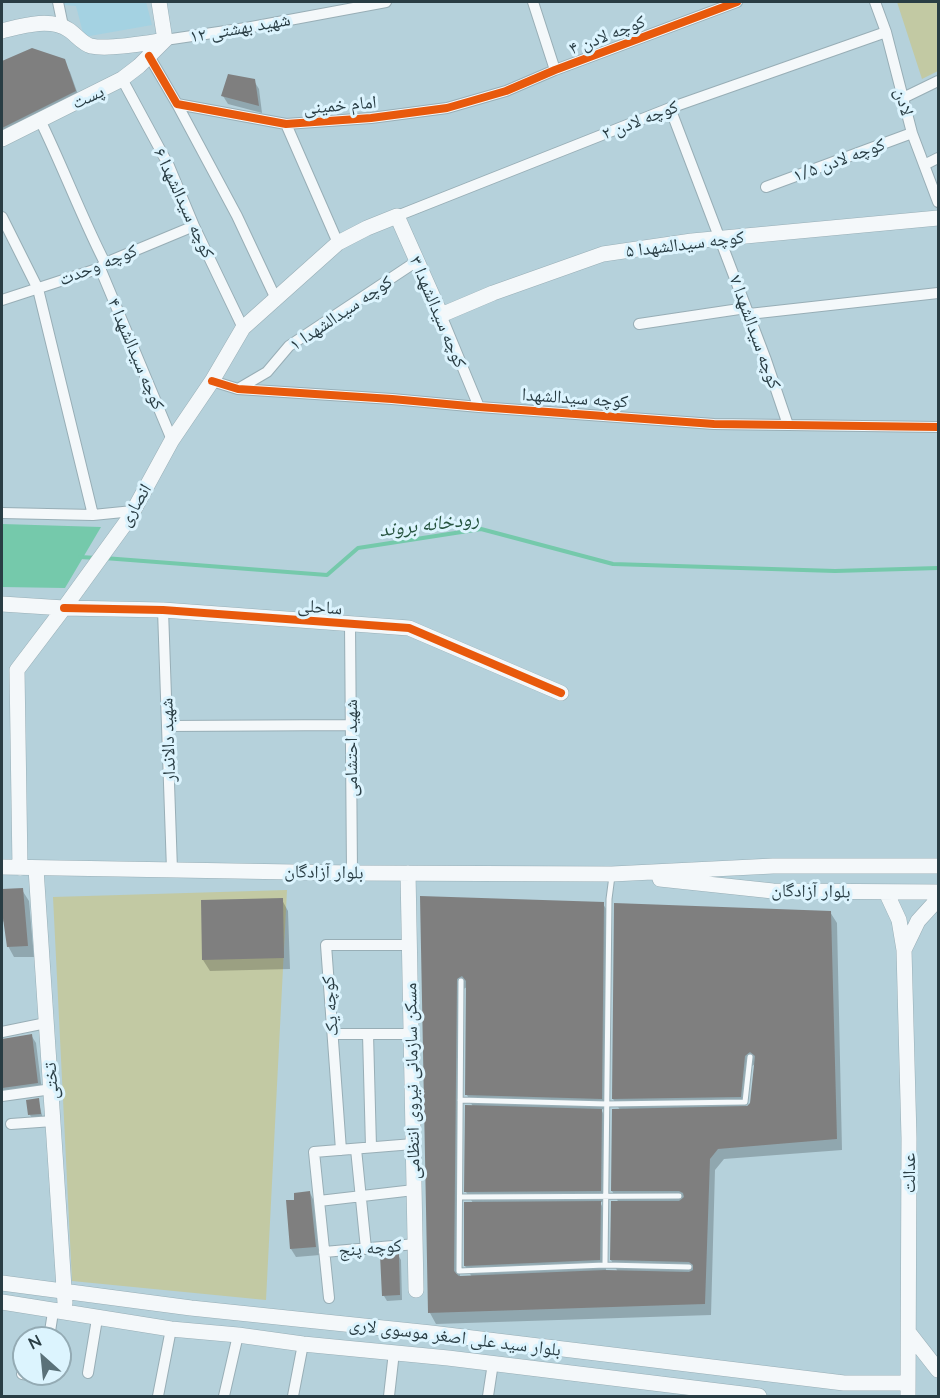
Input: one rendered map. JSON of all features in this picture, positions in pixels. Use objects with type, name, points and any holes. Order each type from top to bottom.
[{"type":"main road","points":[[2,31],[39,23],[63,26],[89,46],[128,45],[165,40],[159,2]]},
{"type":"main road","name":"پست","points":[[2,139],[122,79],[149,57],[165,40]]},
{"type":"main road","name":"انصاری","points":[[20,868],[17,670],[131,514],[172,440],[212,381],[243,328],[338,243],[397,216]]},
{"type":"main road","name":"کوچه سیدالشهدا ۳","points":[[397,216],[441,315]]},
{"type":"main road","name":"کوچه سیدالشهدا ۵","points":[[441,315],[494,293],[603,254],[721,239],[939,218]]},
{"type":"main road","name":"ساحلی","points":[[2,604],[162,610],[409,628],[561,693]]},
{"type":"main road","name":"بلوار آزادگان","points":[[2,867],[352,873],[612,874],[773,866],[939,866]]},
{"type":"main road","name":"تختی","points":[[36,869],[65,1293],[59,1313]]},
{"type":"main road","name":"مسکن سازمانی نیروی انتظامی","points":[[408,873],[417,1290]]},
{"type":"main road","name":"بلوار آزادگان","points":[[612,874],[773,891],[939,892]]},
{"type":"main road","name":"عدالت","points":[[886,892],[899,920],[904,950],[909,1138],[908,1390]]},
{"type":"main road","points":[[904,950],[918,921],[939,899]]},
{"type":"main road","name":"بلوار سید علی اصغر موسوی لاری","points":[[2,1283],[65,1293],[908,1390]]},
{"type":"main road","name":"بلوار سید علی اصغر موسوی لاری","points":[[2,1302],[59,1313],[171,1329],[493,1363],[757,1396]]},
{"type":"main road","points":[[909,1333],[939,1370]]},
{"type":"street","points":[[58,2],[63,26]]},
{"type":"street","name":"شهید بهشتی ۱۲","points":[[165,40],[386,2]]},
{"type":"street","points":[[533,2],[555,70]]},
{"type":"street","name":"کوچه لادن ۴","points":[[555,70],[737,2]]},
{"type":"street","name":"لادن","points":[[875,2],[886,32],[912,133],[939,202]]},
{"type":"street","name":"کوچه لادن ۲","points":[[397,216],[670,108],[886,32]]},
{"type":"street","points":[[149,57],[237,216],[275,297]]},
{"type":"street","name":"امام خمینی","points":[[177,104],[286,124],[371,118],[447,108],[506,91],[555,70]]},
{"type":"street","name":"کوچه سیدالشهدا ۶","points":[[122,79],[169,166],[194,226],[243,328]]},
{"type":"street","points":[[903,98],[939,81]]},
{"type":"street","name":"کوچه سیدالشهدا ۷","points":[[670,108],[748,311],[788,425]]},
{"type":"street","name":"کوچه سیدالشهدا ۴","points":[[40,120],[58,156],[172,440]]},
{"type":"street","points":[[286,124],[338,243]]},
{"type":"street","name":"کوچه لادن ۱/۵","points":[[766,187],[912,133]]},
{"type":"street","points":[[924,165],[939,158]]},
{"type":"street","points":[[2,217],[38,289],[93,516]]},
{"type":"street","name":"کوچه وحدت","points":[[2,300],[102,265],[194,226]]},
{"type":"street","name":"کوچه سیدالشهدا ۱","points":[[238,389],[267,372],[289,346],[417,261]]},
{"type":"street","points":[[639,324],[939,293]]},
{"type":"street","name":"کوچه سیدالشهدا ۳","points":[[441,315],[479,407]]},
{"type":"street","name":"کوچه سیدالشهدا","points":[[212,381],[238,389],[714,424],[939,427]]},
{"type":"street","points":[[2,513],[93,516],[131,514]]},
{"type":"street","name":"شهید دالاندار","points":[[162,610],[172,870]]},
{"type":"street","name":"شهید احتشامی","points":[[350,624],[352,873]]},
{"type":"street","points":[[167,726],[351,725]]},
{"type":"street","name":"کوچه یک","points":[[341,1150],[326,945],[408,945]]},
{"type":"street","points":[[2,1032],[46,1023]]},
{"type":"street","points":[[333,1034],[410,1034]]},
{"type":"street","points":[[368,1034],[372,1148]]},
{"type":"street","points":[[2,1096],[52,1089]]},
{"type":"street","points":[[10,1124],[53,1121]]},
{"type":"street","points":[[329,1298],[314,1152],[413,1144]]},
{"type":"street","points":[[356,1149],[366,1249]]},
{"type":"street","points":[[319,1201],[414,1191]]},
{"type":"street","name":"کوچه پنج","points":[[324,1252],[416,1244]]},
{"type":"street","points":[[54,1326],[59,1313]]},
{"type":"street","points":[[88,1373],[97,1319]]},
{"type":"street","points":[[158,1396],[171,1329]]},
{"type":"street","points":[[225,1396],[238,1335]]},
{"type":"street","points":[[293,1396],[303,1344]]},
{"type":"street","points":[[389,1396],[394,1352]]},
{"type":"street","points":[[489,1396],[493,1363]]},
{"type":"lane","points":[[605,1265],[609,899],[612,874]]},
{"type":"lane","points":[[461,981],[459,1271],[605,1265],[689,1267]]},
{"type":"lane","points":[[460,1100],[607,1104],[745,1102],[750,1057]]},
{"type":"lane","points":[[460,1197],[679,1196]]},
{"type":"shaded area","points":[[64,2],[146,2],[152,25],[84,37],[76,6],[64,5]]},
{"type":"shaded area","points":[[897,2],[938,2],[938,71],[922,79]]},
{"type":"shaded area","points":[[2,524],[101,527],[65,588],[2,587]]},
{"type":"shaded area","points":[[287,890],[266,1300],[72,1281],[53,897]]},
{"type":"building","points":[[32,48],[65,59],[76,91],[2,128],[2,61]]},
{"type":"building","points":[[228,74],[255,79],[259,106],[221,96]]},
{"type":"building","points":[[23,888],[28,946],[7,947],[2,911],[2,889]]},
{"type":"building","points":[[420,896],[604,902],[602,1099],[465,1095],[466,981],[462,976],[457,979],[454,1271],[459,1276],[605,1270],[689,1272],[693,1270],[693,1265],[689,1262],[610,1260],[611,1201],[679,1201],[684,1197],[679,1191],[611,1191],[612,1109],[747,1106],[750,1103],[755,1056],[750,1052],[745,1056],[741,1097],[612,1099],[614,903],[831,911],[837,1139],[718,1149],[710,1159],[705,1304],[428,1313]]},
{"type":"building","points":[[283,898],[284,958],[202,960],[201,900]]},
{"type":"building","points":[[32,1034],[38,1083],[2,1088],[2,1039]]},
{"type":"building","points":[[39,1098],[41,1114],[28,1115],[26,1100]]},
{"type":"building","points":[[465,1105],[602,1109],[601,1191],[464,1192]]},
{"type":"building","points":[[310,1191],[316,1247],[290,1249],[286,1200],[294,1200],[294,1193]]},
{"type":"building","points":[[601,1201],[600,1260],[464,1266],[464,1202]]},
{"type":"building","points":[[399,1254],[400,1295],[382,1296],[380,1255]]},
{"type":"waterway","name":"رودخانه بروند","points":[[104,558],[327,575],[358,548],[481,529],[613,564],[835,571],[938,568]]},
{"type":"waterway","name":"رودخانه بروند","points":[[80,557],[97,558]]},
{"type":"cycle path","points":[[149,56],[177,104],[286,124],[371,118],[447,108],[506,91],[555,70],[737,2]]},
{"type":"cycle path","points":[[212,381],[238,389],[714,424],[938,427]]},
{"type":"cycle path","points":[[64,608],[163,610],[409,628],[561,693]]}]
